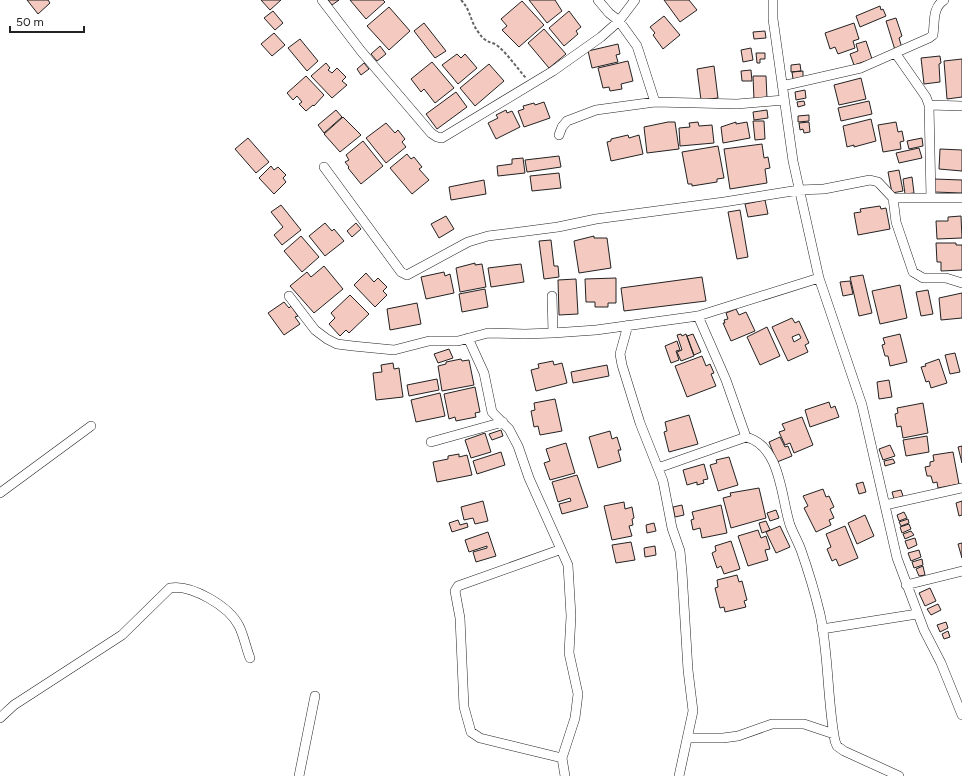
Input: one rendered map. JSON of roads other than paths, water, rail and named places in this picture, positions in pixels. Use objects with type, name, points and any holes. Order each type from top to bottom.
[{"type":"street","points":[[322,0],[361,51],[430,133],[442,138],[568,61],[620,21],[635,0]]},
{"type":"street","points":[[598,0],[609,13],[620,21],[638,46],[655,102]]},
{"type":"street","points":[[773,0],[784,100],[799,190],[819,278],[862,406],[885,505],[889,531],[906,585],[917,614],[941,663],[962,715]]},
{"type":"street","points":[[782,86],[861,68],[896,54],[932,35],[934,16],[937,8],[944,0]]},
{"type":"street","points":[[896,54],[926,96],[929,105],[931,198]]},
{"type":"street","points":[[559,135],[562,127],[567,121],[596,110],[655,102],[737,104],[784,100]]},
{"type":"street","points":[[929,105],[962,106]]},
{"type":"street","points":[[324,167],[401,272],[407,275],[468,242],[488,236],[558,227],[596,219],[712,204],[799,190],[824,189],[870,180],[878,182],[893,198],[901,241],[913,272],[923,278],[946,278],[962,283]]},
{"type":"street","points":[[893,198],[962,198]]},
{"type":"street","points":[[288,296],[315,330],[327,339],[337,344],[394,350],[429,341],[458,341],[494,332],[525,334],[553,332],[628,325],[698,316],[819,278]]},
{"type":"street","points":[[552,296],[553,332]]},
{"type":"street","points":[[698,316],[724,374],[746,437],[758,443],[766,452],[780,478],[790,524],[801,551],[820,614],[834,734],[840,748],[899,776]]},
{"type":"street","points":[[628,325],[620,354],[622,365],[640,423],[663,481],[672,528],[680,551],[688,670],[693,711],[679,776]]},
{"type":"street","points":[[468,338],[484,374],[492,412],[503,422],[518,446],[529,478],[559,550],[568,565],[571,616],[569,653],[578,694],[575,718],[562,758],[565,776]]},
{"type":"street","points":[[431,442],[503,422]]},
{"type":"street","points":[[0,493],[91,426]]},
{"type":"street","points":[[658,468],[746,437]]},
{"type":"street","points":[[885,505],[962,488]]},
{"type":"street","points":[[559,550],[458,586],[455,592],[460,618],[464,707],[471,732],[480,738],[562,758]]},
{"type":"street","points":[[906,585],[962,571]]},
{"type":"street","points":[[0,718],[14,705],[122,635],[170,588],[178,587],[187,589],[216,602],[230,614],[238,625],[250,658]]},
{"type":"street","points":[[822,629],[917,614]]},
{"type":"street","points":[[299,776],[315,696]]},
{"type":"street","points":[[688,738],[723,738],[738,736],[772,724],[804,724],[834,734]]}]
